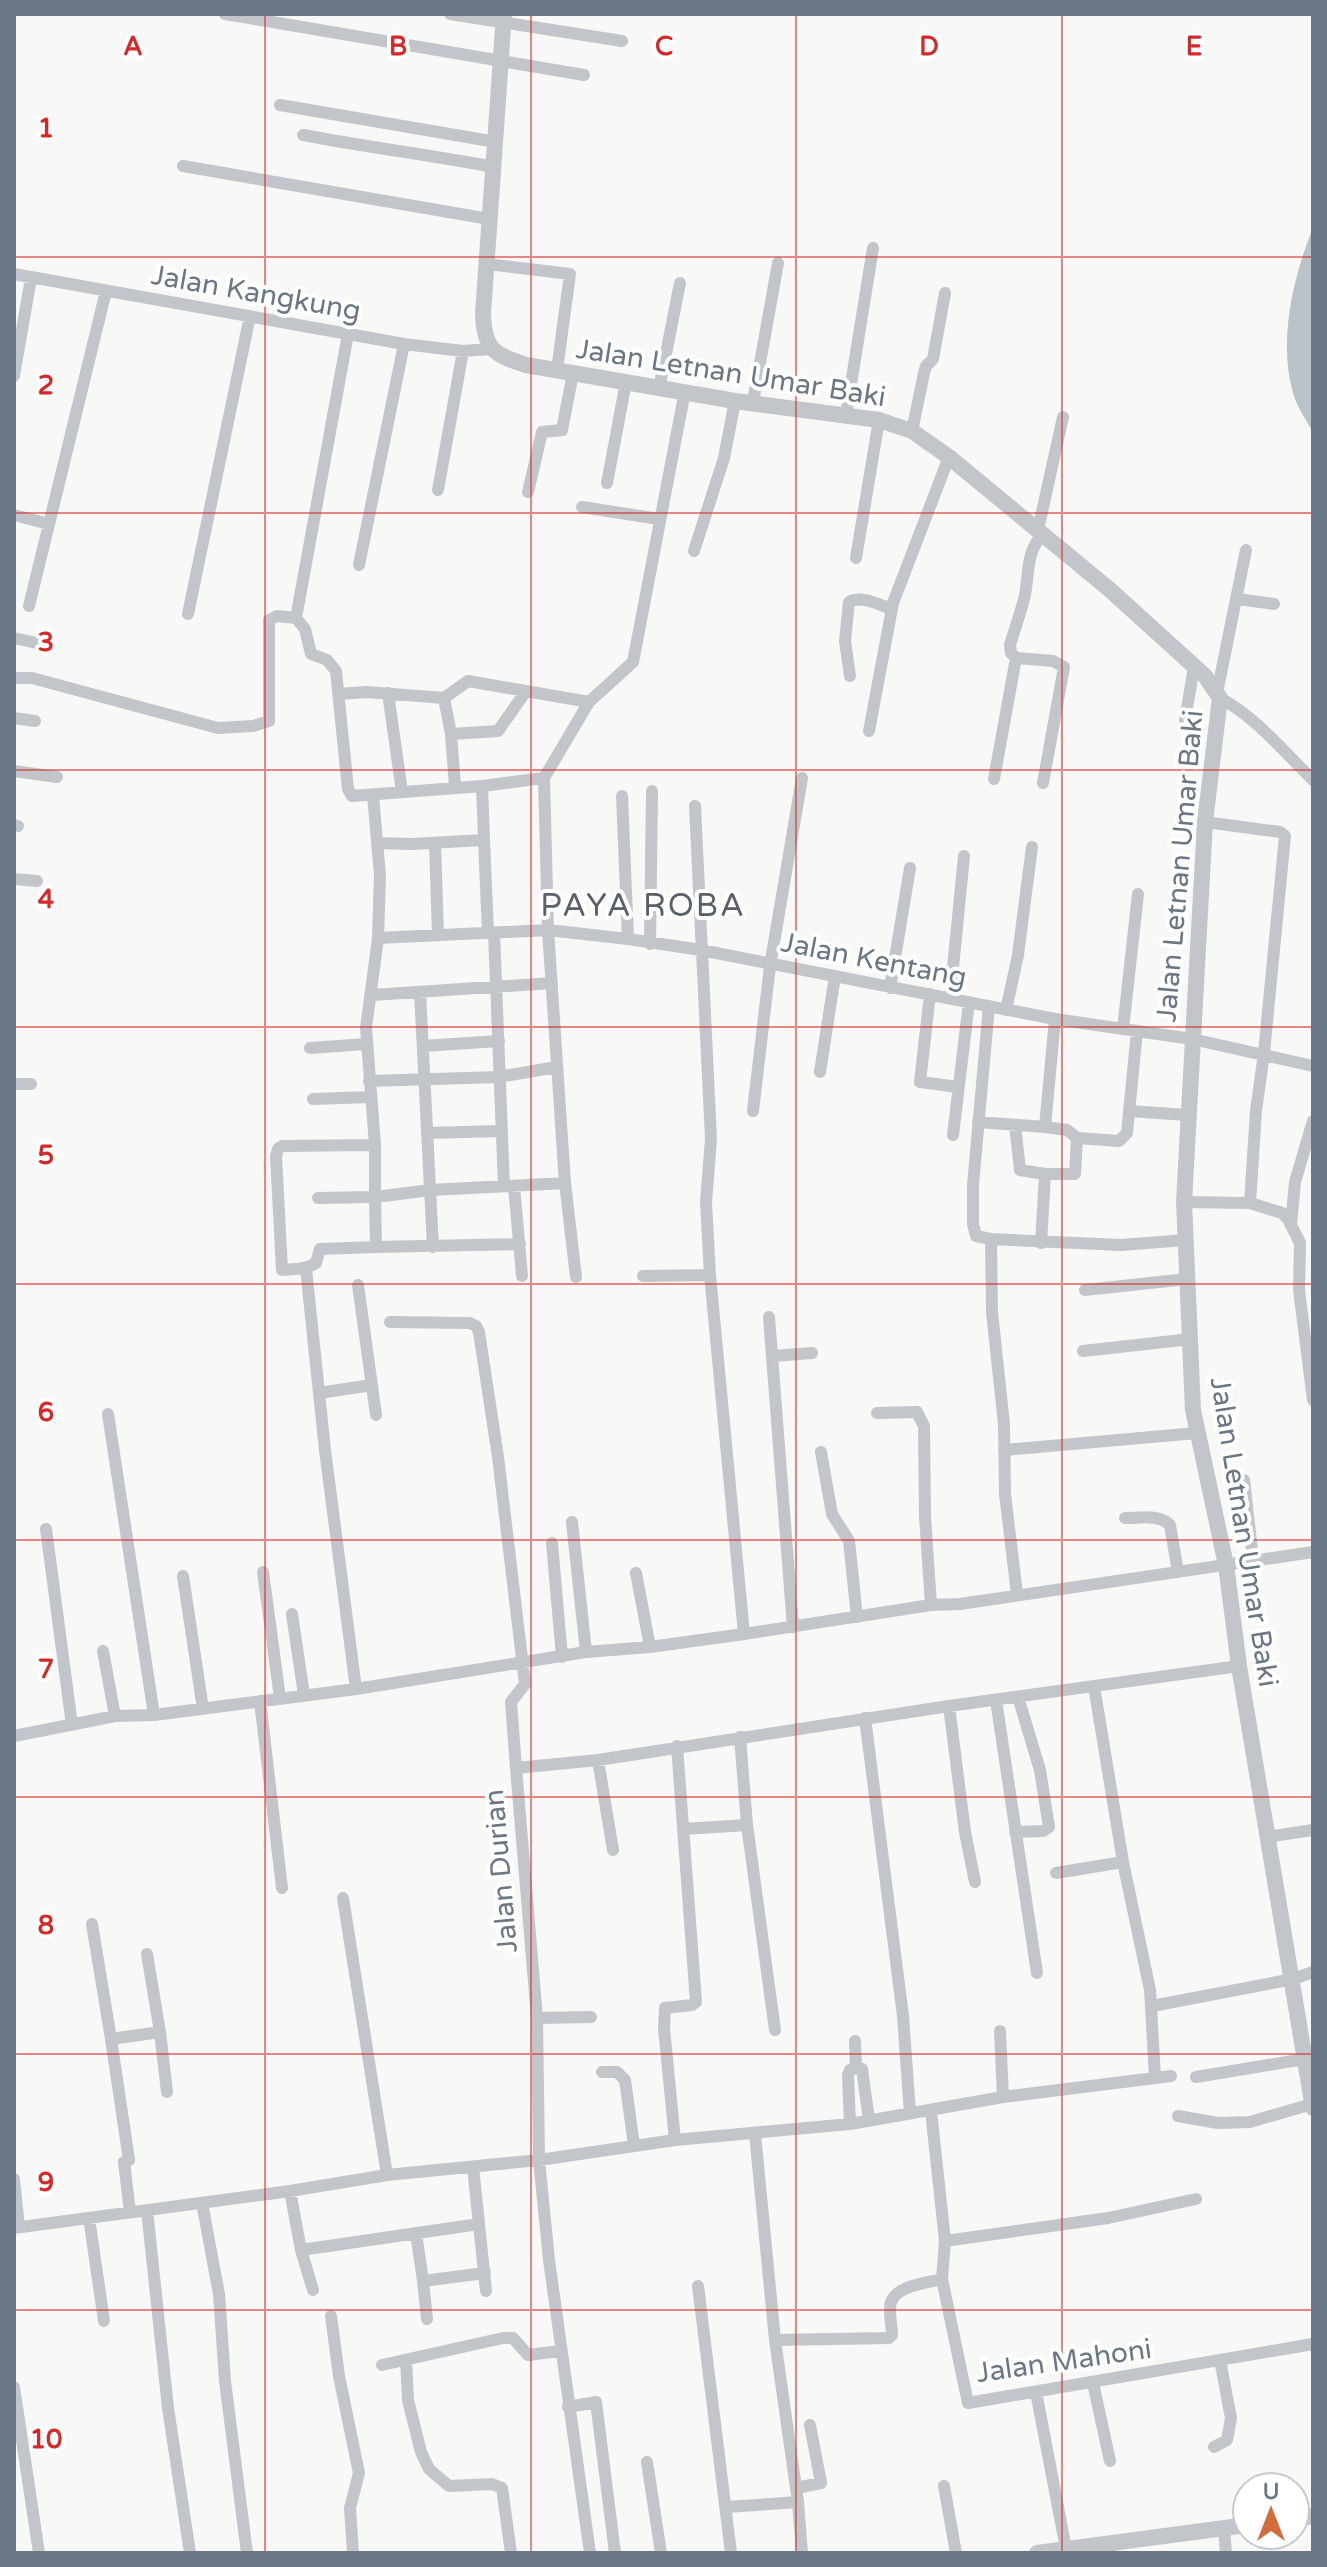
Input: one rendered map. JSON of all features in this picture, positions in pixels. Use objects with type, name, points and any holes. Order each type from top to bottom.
[{"type":"street","points":[[225,14],[584,75]]},
{"type":"street","points":[[450,14],[504,18],[622,41]]},
{"type":"street","points":[[491,349],[484,333],[504,18]]},
{"type":"street","points":[[280,105],[496,142]]},
{"type":"street","points":[[303,135],[494,167]]},
{"type":"street","points":[[183,166],[489,219]]},
{"type":"street","points":[[846,415],[873,248]]},
{"type":"street","points":[[753,402],[778,263]]},
{"type":"street","points":[[487,264],[570,274],[562,430],[542,432],[528,492]]},
{"type":"street","name":"Jalan Kangkung","points":[[14,274],[404,344],[463,351],[491,349]]},
{"type":"street","points":[[14,376],[31,278]]},
{"type":"street","points":[[659,389],[680,283]]},
{"type":"street","points":[[29,606],[106,291]]},
{"type":"street","points":[[912,431],[926,366],[933,359],[945,293]]},
{"type":"street","points":[[188,614],[250,316]]},
{"type":"street","points":[[296,618],[348,334]]},
{"type":"street","points":[[359,565],[404,344]]},
{"type":"street","name":"Jalan Letnan Umar Baki","points":[[491,349],[501,357],[565,372],[735,401],[879,420],[912,431],[949,457],[1109,589],[1205,676],[1218,695],[1219,723],[1205,822],[1184,1202],[1193,1410],[1226,1565],[1239,1666],[1313,2106]]},
{"type":"street","points":[[438,490],[463,351]]},
{"type":"street","points":[[607,483],[626,382]]},
{"type":"street","points":[[576,1277],[565,1183],[548,930],[544,778],[589,702],[633,662],[685,391]]},
{"type":"street","points":[[694,551],[724,458],[735,401]]},
{"type":"street","points":[[1043,783],[1064,667],[1053,661],[1016,658],[1011,653],[1010,645],[1040,532],[1063,417]]},
{"type":"street","points":[[856,558],[879,420]]},
{"type":"street","points":[[869,731],[892,609],[949,457]]},
{"type":"street","points":[[582,507],[659,519]]},
{"type":"street","points":[[14,515],[49,524]]},
{"type":"street","points":[[1246,550],[1218,695],[1255,723],[1313,780]]},
{"type":"street","points":[[1238,599],[1274,604]]},
{"type":"street","points":[[850,676],[845,641],[849,602],[865,600],[892,609]]},
{"type":"street","points":[[14,678],[32,678],[218,728],[262,725],[269,721],[269,620],[277,616],[296,618],[305,629],[311,654],[327,660],[336,671],[349,794],[355,797],[544,778]]},
{"type":"street","points":[[14,638],[46,645]]},
{"type":"street","points":[[994,779],[1016,658]]},
{"type":"street","points":[[1185,720],[1194,667]]},
{"type":"street","points":[[339,694],[388,693],[444,698],[468,681],[589,702]]},
{"type":"street","points":[[451,734],[498,731],[526,691]]},
{"type":"street","points":[[388,693],[402,792]]},
{"type":"street","points":[[444,698],[451,734],[455,786]]},
{"type":"street","points":[[14,718],[35,721]]},
{"type":"street","points":[[14,771],[57,777]]},
{"type":"street","points":[[753,1111],[770,966],[802,778]]},
{"type":"street","points":[[482,786],[497,988],[501,1131],[520,1244],[522,1276]]},
{"type":"street","points":[[650,944],[652,791]]},
{"type":"street","points":[[373,795],[380,876],[378,938],[366,1044],[375,1145],[376,1247]]},
{"type":"street","points":[[622,796],[628,939]]},
{"type":"street","points":[[695,806],[711,1139],[706,1202],[710,1275],[744,1634]]},
{"type":"street","points":[[1205,822],[1280,832],[1285,836],[1264,1053],[1254,1122],[1250,1203]]},
{"type":"street","points":[[377,843],[484,840]]},
{"type":"street","points":[[435,843],[438,935]]},
{"type":"street","points":[[1006,1010],[1018,955],[1032,847]]},
{"type":"street","points":[[950,998],[964,856]]},
{"type":"street","points":[[890,988],[910,868]]},
{"type":"street","points":[[14,879],[37,881]]},
{"type":"street","points":[[1123,1029],[1138,894]]},
{"type":"street","name":"Jalan Kentang","points":[[378,938],[548,930],[628,939],[701,950],[770,966],[1055,1019],[1192,1039],[1313,1066]]},
{"type":"street","points":[[820,1072],[835,976]]},
{"type":"street","points":[[372,995],[552,983]]},
{"type":"street","points":[[420,992],[433,1247]]},
{"type":"street","points":[[930,994],[920,1082],[958,1087]]},
{"type":"street","points":[[953,1135],[969,1002]]},
{"type":"street","points":[[989,1006],[978,1122],[973,1224],[976,1236],[1041,1243],[1121,1245],[1186,1240]]},
{"type":"street","points":[[1045,1127],[1055,1019]]},
{"type":"street","points":[[978,1122],[1045,1127],[1067,1130],[1077,1138],[1119,1141],[1127,1133],[1137,1031]]},
{"type":"street","points":[[423,1046],[499,1041]]},
{"type":"street","points":[[310,1048],[366,1044]]},
{"type":"street","points":[[369,1081],[498,1077],[557,1067]]},
{"type":"street","points":[[14,1084],[31,1084]]},
{"type":"street","points":[[313,1099],[371,1097]]},
{"type":"street","points":[[1129,1111],[1188,1115]]},
{"type":"street","points":[[1291,1225],[1292,1192],[1313,1121]]},
{"type":"street","points":[[1015,1125],[1020,1170],[1075,1174],[1077,1138]]},
{"type":"street","points":[[427,1133],[501,1131]]},
{"type":"street","points":[[375,1145],[282,1146],[278,1149],[282,1270],[306,1269],[316,1263],[320,1249],[520,1244]]},
{"type":"street","points":[[1041,1243],[1045,1174]]},
{"type":"street","points":[[318,1198],[375,1197],[431,1190],[565,1183]]},
{"type":"street","points":[[1184,1202],[1250,1203],[1282,1213],[1291,1225],[1300,1243],[1299,1290],[1313,1400]]},
{"type":"street","points":[[991,1239],[992,1312],[1004,1424],[1005,1494],[1017,1594]]},
{"type":"street","points":[[306,1269],[356,1689]]},
{"type":"street","points":[[643,1276],[710,1275]]},
{"type":"street","points":[[1085,1290],[1187,1279]]},
{"type":"street","points":[[358,1285],[376,1415]]},
{"type":"street","points":[[769,1317],[793,1627]]},
{"type":"street","points":[[390,1322],[465,1322],[478,1329],[498,1457],[522,1662],[524,1687],[513,1698],[511,1705],[516,1768]]},
{"type":"street","points":[[1083,1351],[1191,1339]]},
{"type":"street","points":[[773,1356],[812,1353]]},
{"type":"street","points":[[319,1393],[372,1385]]},
{"type":"street","points":[[877,1413],[917,1412],[924,1426],[925,1516],[931,1605]]},
{"type":"street","points":[[108,1414],[154,1715]]},
{"type":"street","points":[[1004,1450],[1197,1433]]},
{"type":"street","points":[[821,1452],[832,1514],[849,1541],[857,1617]]},
{"type":"street","points":[[1244,1480],[1253,1559]]},
{"type":"street","points":[[1125,1518],[1159,1518],[1167,1521],[1178,1572]]},
{"type":"street","points":[[572,1522],[586,1652]]},
{"type":"street","points":[[46,1529],[72,1725]]},
{"type":"street","points":[[552,1543],[562,1657]]},
{"type":"street","points":[[14,1736],[115,1716],[154,1715],[356,1689],[586,1652],[650,1647],[1313,1552]]},
{"type":"street","points":[[263,1572],[280,1698]]},
{"type":"street","points":[[636,1573],[650,1647]]},
{"type":"street","points":[[183,1576],[203,1709]]},
{"type":"street","points":[[292,1614],[304,1695]]},
{"type":"street","points":[[103,1651],[115,1716]]},
{"type":"street","name":"Jalan Durian","points":[[590,2551],[560,2351],[539,2160],[537,2018],[516,1768],[598,1760],[865,1718],[1239,1666]]},
{"type":"street","points":[[1094,1686],[1123,1862],[1152,2006],[1155,2077]]},
{"type":"street","points":[[1015,1832],[1043,1831],[1049,1827],[1040,1770],[1018,1697]]},
{"type":"street","points":[[996,1700],[1037,1973]]},
{"type":"street","points":[[260,1701],[282,1888]]},
{"type":"street","points":[[949,1706],[965,1832],[975,1882]]},
{"type":"street","points":[[865,1718],[903,2016],[910,2113]]},
{"type":"street","points":[[740,1737],[747,1825],[775,2030]]},
{"type":"street","points":[[675,2140],[664,2028],[665,2008],[694,2005],[696,2002],[677,1746]]},
{"type":"street","points":[[598,1760],[613,1850]]},
{"type":"street","points":[[683,1829],[747,1825]]},
{"type":"street","points":[[1267,1837],[1313,1830]]},
{"type":"street","points":[[1056,1873],[1123,1862]]},
{"type":"street","points":[[343,1898],[387,2175]]},
{"type":"street","points":[[92,1924],[129,2160],[124,2162],[130,2212]]},
{"type":"street","points":[[147,1954],[167,2092]]},
{"type":"street","points":[[1152,2006],[1293,1979],[1313,1972]]},
{"type":"street","points":[[537,2018],[591,2017]]},
{"type":"street","points":[[1000,2031],[1003,2097]]},
{"type":"street","points":[[111,2039],[160,2032]]},
{"type":"street","points":[[855,2041],[856,2068]]},
{"type":"street","points":[[1196,2077],[1305,2059]]},
{"type":"street","points":[[850,2124],[848,2075],[850,2070],[856,2068],[862,2069],[869,2120]]},
{"type":"street","points":[[602,2072],[617,2072],[625,2080],[634,2145]]},
{"type":"street","points":[[14,2179],[16,2228],[387,2175],[539,2160],[675,2140],[850,2124],[1003,2097],[1171,2076]]},
{"type":"street","points":[[1178,2116],[1218,2123],[1250,2122],[1313,2106]]},
{"type":"street","name":"Jalan Mahoni","points":[[931,2111],[945,2241],[942,2279],[968,2403],[1313,2344]]},
{"type":"street","points":[[755,2134],[775,2340],[798,2502],[802,2553]]},
{"type":"street","points":[[473,2167],[486,2291]]},
{"type":"street","points":[[290,2191],[301,2250],[313,2290]]},
{"type":"street","points":[[945,2241],[1108,2218],[1196,2199]]},
{"type":"street","points":[[202,2203],[219,2294],[228,2407],[247,2553]]},
{"type":"street","points":[[147,2210],[168,2408],[190,2553]]},
{"type":"street","points":[[89,2218],[104,2321]]},
{"type":"street","points":[[301,2250],[479,2224]]},
{"type":"street","points":[[416,2233],[427,2319]]},
{"type":"street","points":[[423,2281],[485,2273]]},
{"type":"street","points":[[775,2340],[889,2338],[892,2335],[891,2303],[894,2298],[904,2289],[942,2279]]},
{"type":"street","points":[[698,2286],[731,2553]]},
{"type":"street","points":[[331,2316],[339,2376],[359,2473],[350,2508],[353,2553]]},
{"type":"street","points":[[382,2365],[508,2337],[513,2338],[528,2355],[560,2351]]},
{"type":"street","points":[[406,2360],[408,2400],[425,2463],[449,2486],[492,2484],[502,2488],[511,2553]]},
{"type":"street","points":[[1214,2447],[1227,2440],[1232,2426],[1220,2360]]},
{"type":"street","points":[[1093,2383],[1110,2461]]},
{"type":"street","points":[[14,2387],[39,2553]]},
{"type":"street","points":[[1036,2392],[1066,2549]]},
{"type":"street","points":[[568,2407],[596,2402],[615,2550],[590,2551]]},
{"type":"street","points":[[796,2488],[821,2483],[810,2425]]},
{"type":"street","points":[[647,2462],[661,2553]]},
{"type":"street","points":[[944,2486],[956,2553]]},
{"type":"street","points":[[727,2507],[798,2502]]},
{"type":"street","points":[[1037,2553],[1231,2527]]},
{"type":"street","points":[[1224,2528],[1226,2553]]},
{"type":"shaded area","points":[[1313,228],[1313,432],[1293,393],[1287,331],[1299,267]]},
{"type":"district","name":"PAYA ROBA","points":[[643,906]]}]
